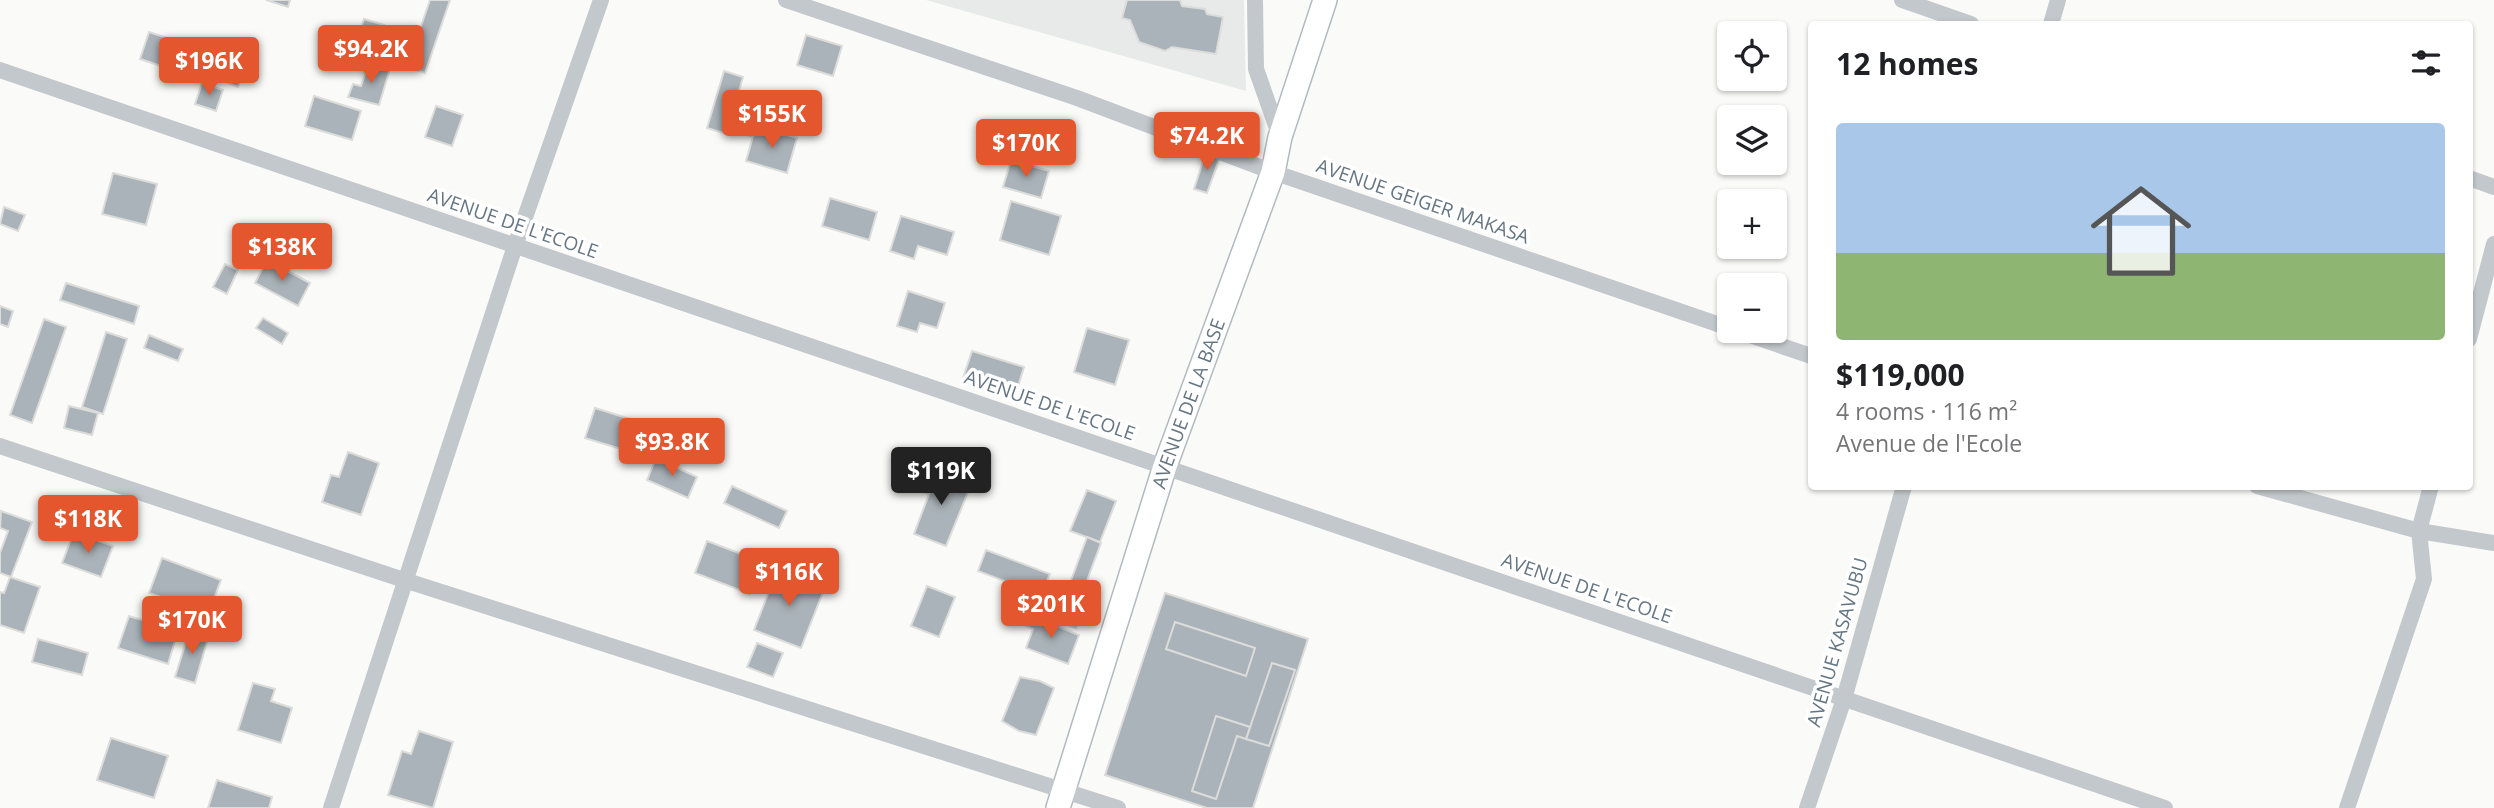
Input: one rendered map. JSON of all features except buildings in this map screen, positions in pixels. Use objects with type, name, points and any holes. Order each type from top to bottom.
[{"type":"main road","name":"AVENUE DE LA BASE","points":[[1061,799],[1165,466],[1273,172],[1280,137],[1325,0]]},
{"type":"street","points":[[331,808],[515,246],[601,0]]},
{"type":"street","name":"AVENUE GEIGER MAKASA","points":[[786,0],[1077,98],[1273,172],[1717,324]]},
{"type":"street","points":[[1255,0],[1256,69],[1280,137]]},
{"type":"street","points":[[1902,0],[1962,21]]},
{"type":"street","points":[[2052,21],[2059,0]]},
{"type":"street","name":"AVENUE DE L'ECOLE","points":[[0,70],[2165,808]]},
{"type":"street","points":[[2473,179],[2494,187]]},
{"type":"street","points":[[2473,325],[2494,244]]},
{"type":"street","points":[[1773,343],[1808,355]]},
{"type":"street","points":[[0,446],[1061,799],[1118,808]]},
{"type":"street","name":"AVENUE KASAVUBU","points":[[1807,808],[1844,699],[1903,490]]},
{"type":"street","points":[[2271,490],[2419,531],[2494,542]]},
{"type":"street","points":[[2347,808],[2424,579],[2419,531],[2430,490]]},
{"type":"shaded area","points":[[926,0],[1244,0],[1246,91]]}]
